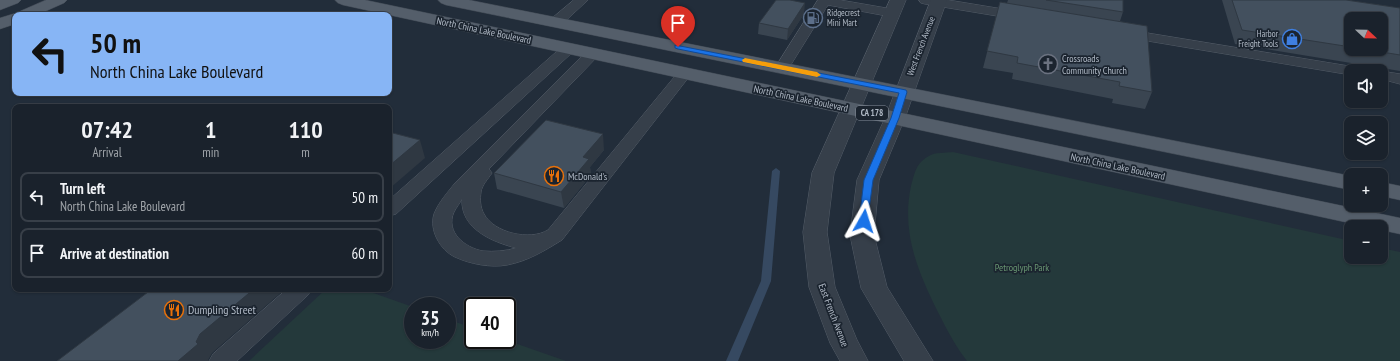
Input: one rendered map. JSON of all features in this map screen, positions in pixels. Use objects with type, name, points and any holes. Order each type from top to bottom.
[{"type":"main road","points":[[0,5],[13,0]]},
{"type":"main road","points":[[30,12],[59,0]]},
{"type":"main road","name":"North China Lake Boulevard","points":[[343,0],[1400,226]]},
{"type":"main road","points":[[446,0],[479,3],[556,22],[1344,182]]},
{"type":"main road","points":[[0,24],[12,19]]},
{"type":"main road","points":[[481,30],[498,26],[513,26],[621,48],[647,47],[663,44]]},
{"type":"main road","points":[[1388,190],[1400,193]]},
{"type":"main road","points":[[1261,196],[1312,194],[1344,201]]},
{"type":"main road","points":[[1388,210],[1400,212]]},
{"type":"street","name":"West French Avenue","points":[[904,92],[934,1]]},
{"type":"street","points":[[861,84],[895,6]]},
{"type":"street","name":"East French Avenue","points":[[854,361],[844,343],[822,287],[814,232],[823,173],[861,84]]},
{"type":"street","points":[[904,92],[895,118],[868,180],[862,235],[874,288],[904,339],[920,361]]},
{"type":"lane","points":[[556,22],[582,0]]},
{"type":"lane","points":[[782,68],[824,1],[895,6]]},
{"type":"lane","points":[[934,1],[1032,18]]},
{"type":"lane","points":[[1111,31],[1344,69]]},
{"type":"lane","points":[[392,207],[570,48]]},
{"type":"lane","points":[[593,53],[461,187],[444,213],[442,226],[448,240],[462,252],[483,258],[506,258],[530,252],[555,235],[684,73]]},
{"type":"lane","points":[[1388,76],[1400,78]]},
{"type":"lane","points":[[500,147],[472,191],[472,204],[476,218],[486,230],[500,236],[530,244],[555,235]]},
{"type":"lane","points":[[221,361],[298,292]]},
{"type":"green space","name":"Petroglyph Park","points":[[953,152],[1344,239],[1344,264],[1388,264],[1388,249],[1400,252],[1400,361],[967,361],[948,332],[924,283],[913,252],[910,236],[908,203],[915,172],[921,162],[937,153]]},
{"type":"green space","points":[[323,292],[370,292],[404,304],[404,349],[456,349],[456,322],[464,325],[464,349],[516,349],[516,344],[566,361],[249,361]]},
{"type":"building","points":[[776,0],[790,0],[805,3],[788,29],[759,23]]},
{"type":"building","points":[[1046,0],[1123,0],[1123,12]]},
{"type":"building","points":[[1232,0],[1346,0],[1400,8],[1400,55],[1388,53],[1388,12],[1344,12],[1344,46],[1242,30]]},
{"type":"building","name":"Crossroads Community Church","points":[[1000,2],[1147,26],[1152,92],[1119,86],[1120,82],[1017,63],[1018,57],[987,51]]},
{"type":"building","points":[[546,120],[603,134],[583,157],[589,159],[561,192],[494,173]]},
{"type":"building","points":[[392,133],[420,140],[392,163]]},
{"type":"building","points":[[148,292],[250,292],[200,334],[196,342],[198,344],[178,361],[57,361]]},
{"type":"waterway","points":[[732,361],[766,281],[776,171]]},
{"type":"slow traffic","points":[[745,60],[817,75]]},
{"type":"place","name":"Ridgecrest Mini Mart","points":[[813,18]]},
{"type":"place","name":"Harbor Freight Tools","points":[[1292,39]]},
{"type":"place","name":"Crossroads Community Church","points":[[1048,64]]},
{"type":"place","name":"McDonald's","points":[[554,176]]},
{"type":"place","name":"Dumpling Street","points":[[174,310]]},
{"type":"route","points":[[678,47],[904,92],[895,118],[868,180],[864,221]]}]
